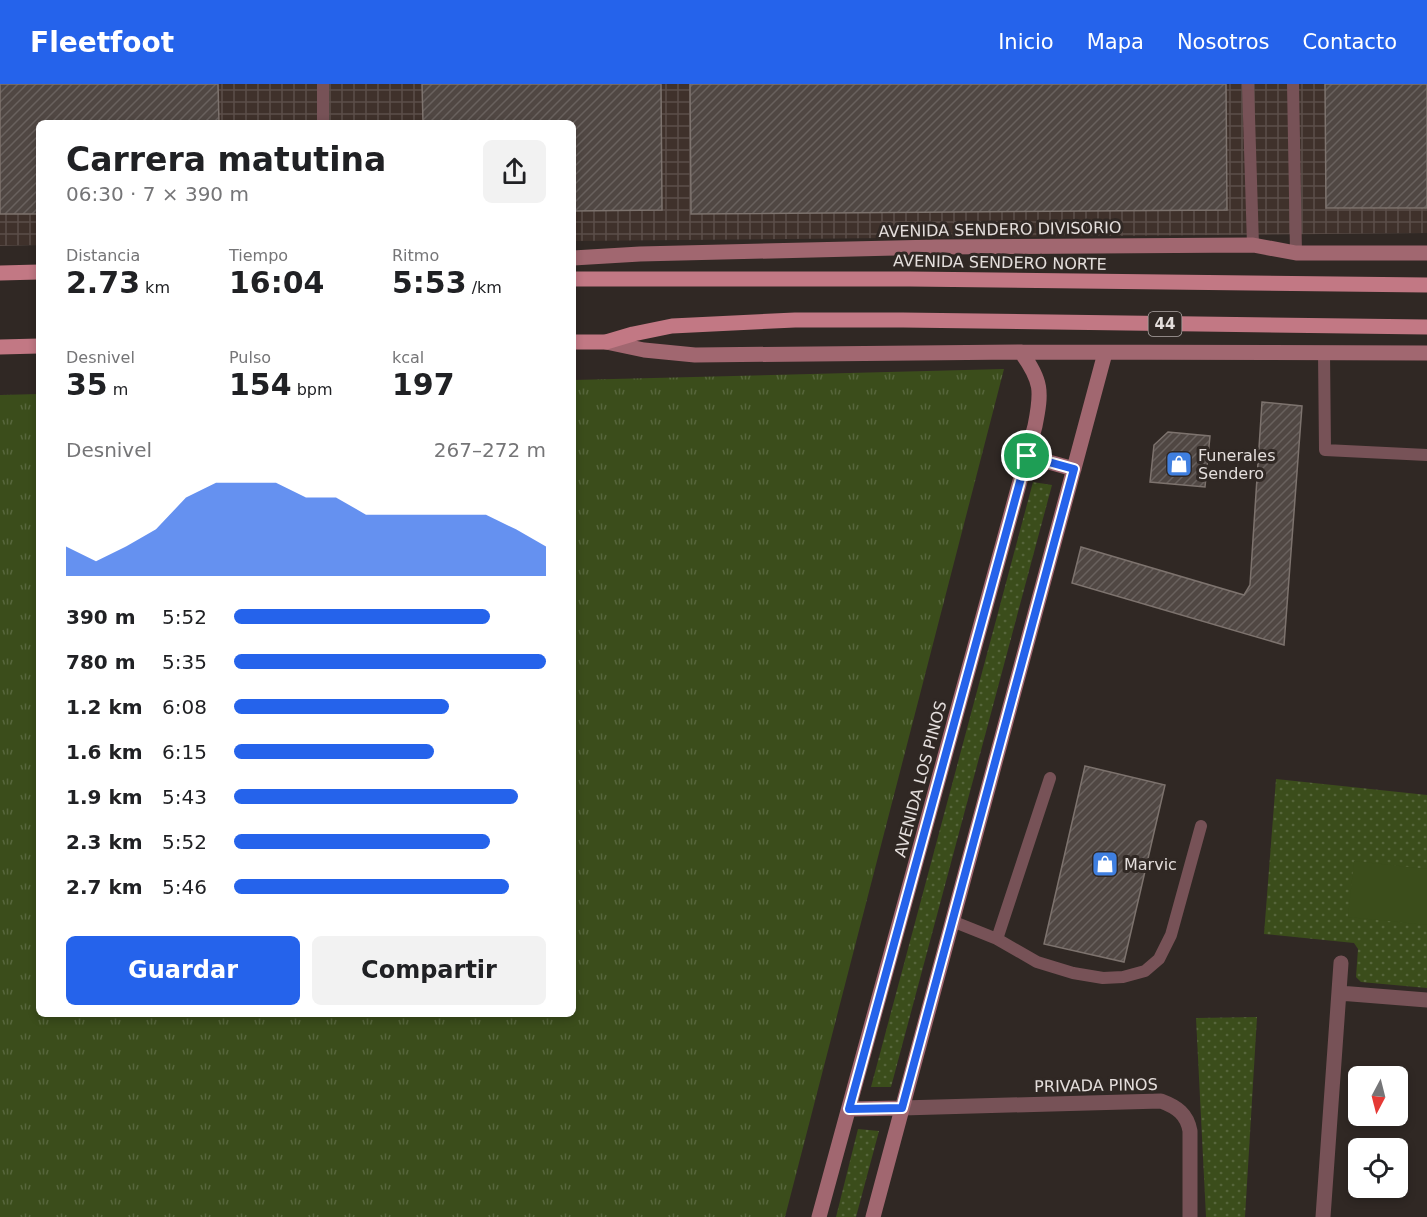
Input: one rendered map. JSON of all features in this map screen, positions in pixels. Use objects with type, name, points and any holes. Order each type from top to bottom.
[{"type":"main road","points":[[0,273],[36,272]]},
{"type":"main road","name":"AVENIDA SENDERO NORTE","points":[[576,279],[910,279],[1427,285]]},
{"type":"main road","name":"44","points":[[576,342],[606,342],[633,334],[683,326],[795,320],[1427,327]]},
{"type":"main road","points":[[0,347],[36,346]]},
{"type":"street","name":"AVENIDA SENDERO DIVISORIO","points":[[576,258],[640,254],[938,247],[1253,246],[1296,253],[1427,253]]},
{"type":"street","points":[[606,342],[644,350],[695,355],[1021,352],[1427,353]]},
{"type":"street","name":"AVENIDA LOS PINOS","points":[[819,1217],[1039,407],[1040,394],[1035,371],[1021,352]]},
{"type":"street","points":[[873,1217],[1105,353]]},
{"type":"street","points":[[1027,456],[1074,469]]},
{"type":"street","points":[[1323,1217],[1341,963]]},
{"type":"street","points":[[1339,993],[1427,1000]]},
{"type":"street","name":"PRIVADA PINOS","points":[[902,1108],[1161,1101],[1179,1109],[1190,1131],[1190,1217]]},
{"type":"street","points":[[849,1109],[902,1108]]},
{"type":"lane","points":[[323,84],[323,120]]},
{"type":"lane","points":[[1248,84],[1253,246]]},
{"type":"lane","points":[[1293,84],[1296,253]]},
{"type":"lane","points":[[1324,353],[1325,450],[1427,455]]},
{"type":"lane","points":[[997,939],[1050,778]]},
{"type":"lane","points":[[952,921],[997,939],[1037,962],[1073,974],[1102,978],[1123,977],[1145,971],[1159,959],[1171,935],[1201,826]]},
{"type":"shaded area","points":[[0,84],[1427,84],[1427,233],[576,241],[576,120],[36,120],[36,245],[0,246]]},
{"type":"green space","points":[[1004,369],[785,1217],[0,1217],[0,395],[36,394],[36,1017],[576,1017],[576,380]]},
{"type":"green space","points":[[1033,482],[1052,485],[891,1087],[871,1087]]},
{"type":"green space","points":[[1276,779],[1427,795],[1427,988],[1361,982],[1356,977],[1358,949],[1354,943],[1264,934]]},
{"type":"green space","points":[[1354,861],[1427,869],[1427,925],[1348,917]]},
{"type":"green space","points":[[1257,1017],[1245,1217],[1206,1217],[1196,1018]]},
{"type":"green space","points":[[858,1129],[879,1131],[856,1217],[836,1217]]},
{"type":"building","points":[[0,84],[218,84],[219,120],[36,120],[36,214],[0,214]]},
{"type":"building","points":[[422,84],[661,84],[662,210],[576,211],[576,120],[423,120]]},
{"type":"building","points":[[690,84],[1226,84],[1227,210],[691,214]]},
{"type":"building","points":[[1325,84],[1427,84],[1427,208],[1326,208]]},
{"type":"building","points":[[1262,402],[1302,406],[1284,645],[1072,583],[1081,547],[1244,595],[1250,585]]},
{"type":"building","name":"Funerales Sendero","points":[[1168,432],[1210,436],[1205,487],[1150,482],[1154,445]]},
{"type":"building","name":"Marvic","points":[[1085,766],[1165,785],[1124,962],[1044,944]]},
{"type":"place","name":"Funerales Sendero","points":[[1179,464]]},
{"type":"place","name":"Marvic","points":[[1105,864]]},
{"type":"route","points":[[1027,456],[1074,469],[902,1108],[849,1109],[1027,456]]}]
